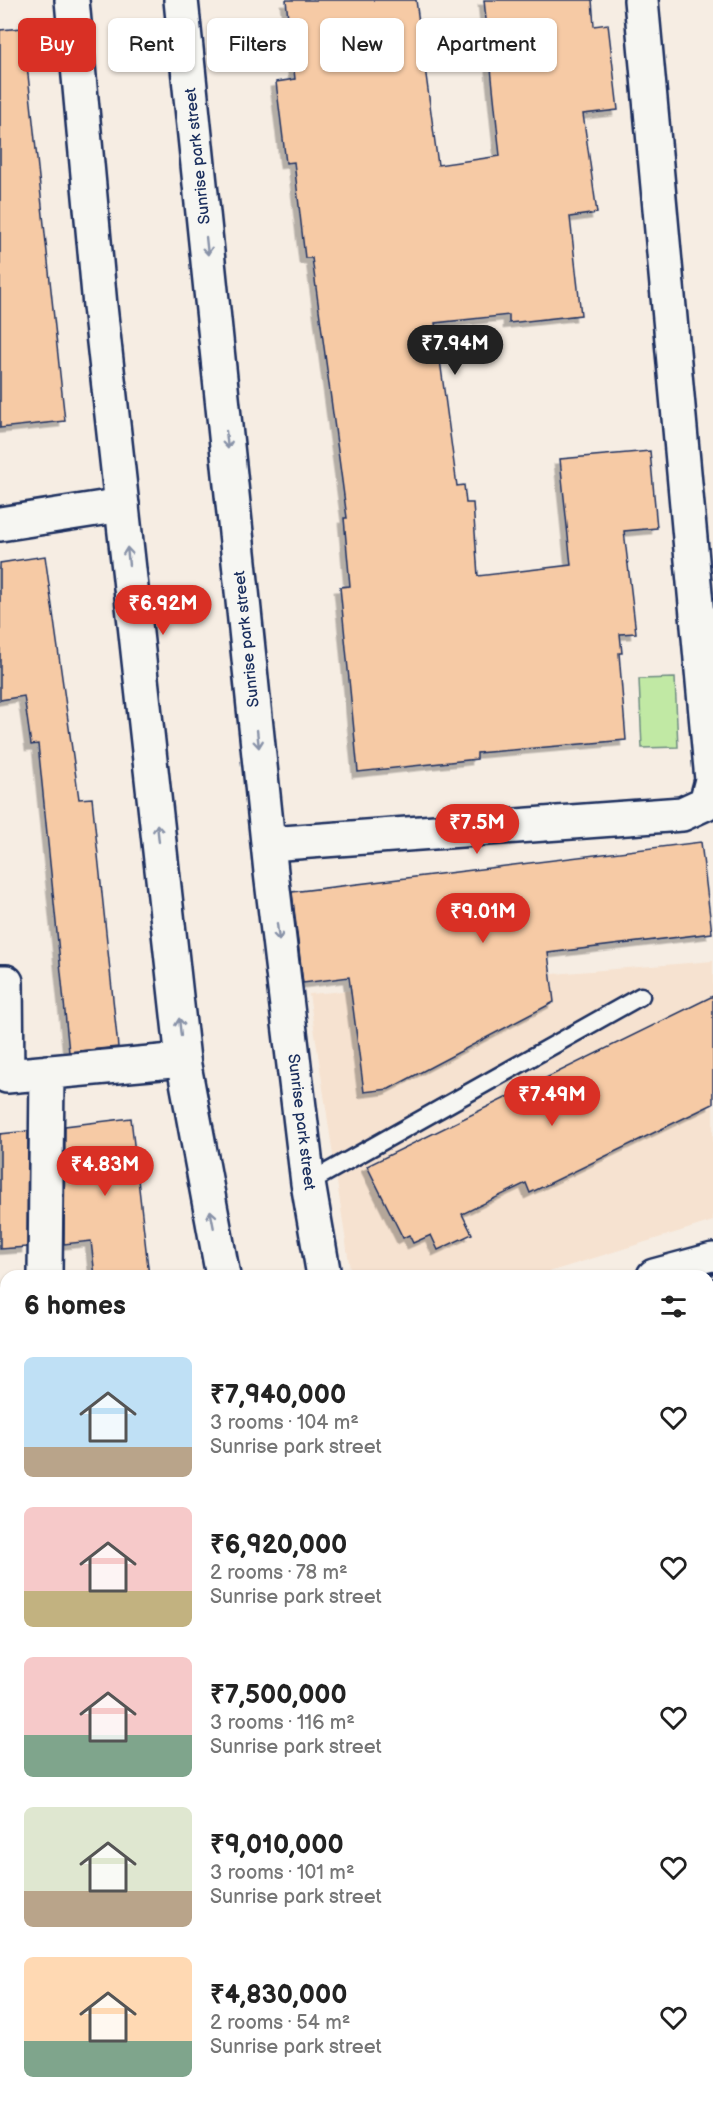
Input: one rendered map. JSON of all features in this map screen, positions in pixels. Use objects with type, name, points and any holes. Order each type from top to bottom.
[{"type":"main road","points":[[72,0],[100,306],[183,1060],[222,1270]]},
{"type":"main road","name":"Sunrise park street","points":[[182,0],[269,844],[308,1183],[323,1270]]},
{"type":"main road","points":[[269,844],[682,814],[706,803],[712,780],[641,0]]},
{"type":"main road","points":[[0,524],[123,505]]},
{"type":"main road","points":[[0,982],[6,982],[7,1076],[183,1060]]},
{"type":"main road","points":[[45,1270],[47,1072]]},
{"type":"main road","points":[[676,1270],[713,1260]]},
{"type":"lane","points":[[308,1183],[641,996]]},
{"type":"shaded area","points":[[713,961],[713,1221],[555,1270],[350,1270],[309,994]]},
{"type":"green space","points":[[675,678],[678,747],[642,748],[639,679]]},
{"type":"building","points":[[286,0],[416,0],[418,18],[416,18],[416,72],[426,72],[438,165],[500,156],[491,72],[557,72],[557,18],[486,18],[484,0],[592,0],[594,26],[608,24],[618,110],[583,114],[597,213],[570,217],[581,315],[509,323],[509,315],[435,323],[457,486],[464,485],[466,503],[473,503],[478,576],[571,565],[560,459],[650,451],[657,528],[624,531],[636,633],[620,634],[622,653],[619,653],[626,740],[477,753],[477,759],[358,772],[340,587],[350,586],[344,518],[347,518],[312,258],[305,258],[294,162],[286,163],[276,82],[295,79],[294,72],[308,72],[308,18],[288,18]]},
{"type":"building","points":[[18,28],[18,72],[28,72],[65,421],[0,428],[0,30]]},
{"type":"building","points":[[45,556],[79,799],[92,798],[118,1047],[69,1052],[38,744],[31,745],[24,696],[0,700],[0,563]]},
{"type":"building","points":[[701,842],[712,933],[548,953],[554,1002],[389,1089],[364,1092],[349,977],[303,983],[292,892]]},
{"type":"building","points":[[713,996],[713,1104],[530,1193],[526,1183],[462,1214],[472,1234],[438,1250],[431,1235],[413,1243],[409,1235],[403,1238],[367,1166]]},
{"type":"building","points":[[131,1118],[148,1270],[94,1270],[91,1241],[64,1244],[65,1126]]},
{"type":"building","points":[[28,1131],[27,1247],[0,1249],[0,1134]]}]
